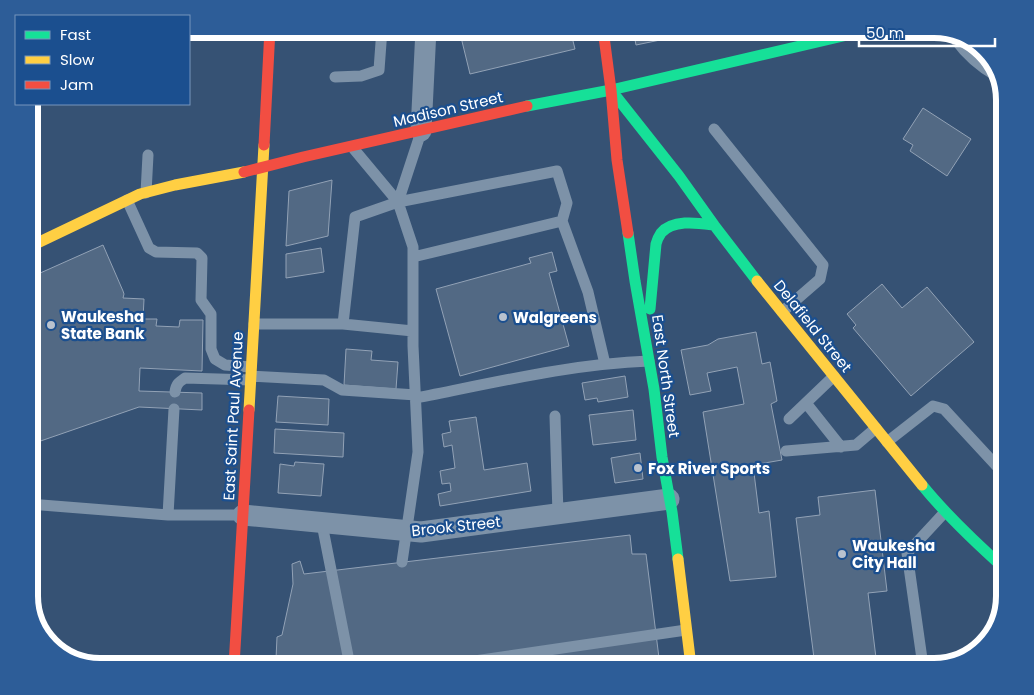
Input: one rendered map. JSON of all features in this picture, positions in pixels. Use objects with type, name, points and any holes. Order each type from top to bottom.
[{"type":"main road","name":"East Saint Paul Avenue","points":[[234,658],[270,37]]},
{"type":"main road","name":"East North Street","points":[[604,37],[617,160],[654,389],[690,658]]},
{"type":"main road","name":"Madison Street","points":[[38,243],[127,200],[175,185],[262,168],[352,146],[538,104],[611,90],[839,37]]},
{"type":"main road","name":"Delafield Street","points":[[611,90],[782,312],[935,501],[971,538],[996,560]]},
{"type":"main road","points":[[649,361],[650,305],[656,244],[660,234],[668,227],[677,224],[698,223],[714,225]]},
{"type":"street","points":[[421,131],[426,37]]},
{"type":"street","points":[[967,47],[982,60]]},
{"type":"street","name":"Brook Street","points":[[243,515],[421,532],[670,499]]},
{"type":"lane","points":[[335,77],[361,76],[379,70],[381,37]]},
{"type":"lane","points":[[714,129],[823,266],[820,279],[782,312]]},
{"type":"lane","points":[[398,202],[421,131]]},
{"type":"lane","points":[[352,146],[398,202],[413,246],[418,452],[402,562]]},
{"type":"lane","points":[[146,193],[148,155]]},
{"type":"lane","points":[[343,324],[355,217],[398,202],[557,171],[567,202],[562,221],[588,292],[605,364]]},
{"type":"lane","points":[[127,200],[149,248],[156,252],[197,253],[202,258],[201,300],[211,314],[211,350],[215,359],[226,366],[251,374]]},
{"type":"lane","points":[[413,257],[562,221]]},
{"type":"lane","points":[[254,324],[343,324],[414,331]]},
{"type":"lane","points":[[175,392],[178,382],[185,378],[251,374],[324,380],[342,390],[416,397],[539,373],[622,362],[649,361]]},
{"type":"lane","points":[[789,419],[834,376]]},
{"type":"lane","points":[[806,403],[841,447]]},
{"type":"lane","points":[[887,442],[933,406],[944,409],[996,465]]},
{"type":"lane","points":[[168,515],[174,409]]},
{"type":"lane","points":[[555,416],[558,514]]},
{"type":"lane","points":[[786,451],[856,445],[876,428]]},
{"type":"lane","points":[[38,505],[168,515],[243,515]]},
{"type":"lane","points":[[922,658],[908,553],[945,512]]},
{"type":"lane","points":[[322,524],[348,658]]},
{"type":"lane","points":[[495,658],[686,630]]},
{"type":"building","points":[[461,37],[572,37],[575,49],[470,74]]},
{"type":"building","points":[[634,37],[665,37],[665,39],[636,45]]},
{"type":"building","points":[[923,108],[971,139],[947,176],[910,151],[913,145],[903,139]]},
{"type":"building","points":[[332,180],[328,236],[286,246],[289,191]]},
{"type":"building","points":[[103,245],[123,291],[123,298],[144,299],[143,319],[157,319],[156,326],[179,327],[180,320],[203,320],[202,371],[140,368],[139,391],[202,393],[202,410],[139,407],[38,442],[38,274]]},
{"type":"building","points":[[321,248],[324,272],[286,278],[286,254]]},
{"type":"building","name":"Walgreens","points":[[552,252],[557,271],[549,273],[569,346],[460,376],[436,289],[531,263],[529,258]]},
{"type":"building","points":[[882,284],[902,308],[927,287],[974,342],[911,396],[853,328],[856,325],[847,314]]},
{"type":"building","points":[[756,332],[762,364],[770,362],[777,401],[771,404],[782,460],[753,465],[759,513],[769,511],[776,577],[730,581],[703,412],[744,404],[737,367],[707,373],[711,391],[690,395],[681,350],[708,345],[718,339]]},
{"type":"building","points":[[346,349],[372,351],[371,360],[398,362],[396,389],[344,385]]},
{"type":"building","points":[[625,376],[628,397],[598,402],[597,398],[585,400],[582,383]]},
{"type":"building","points":[[278,396],[329,399],[328,425],[276,422]]},
{"type":"building","points":[[633,410],[636,440],[593,445],[589,415]]},
{"type":"building","points":[[476,417],[484,470],[527,463],[531,491],[440,506],[438,494],[451,491],[450,483],[442,484],[440,471],[455,468],[452,445],[444,447],[442,434],[451,432],[449,421]]},
{"type":"building","points":[[275,429],[344,433],[343,457],[274,453]]},
{"type":"building","points":[[640,453],[643,479],[615,483],[611,458]]},
{"type":"building","points":[[295,462],[324,464],[321,496],[278,493],[280,464],[294,466]]},
{"type":"building","name":"Waukesha City Hall","points":[[875,490],[887,591],[868,593],[876,658],[814,658],[796,518],[820,515],[818,497]]},
{"type":"building","points":[[630,535],[632,554],[646,554],[659,658],[276,658],[277,637],[282,635],[293,584],[292,564],[300,561],[304,574]]},
{"type":"traffic: fast","points":[[527,106],[611,90],[839,37]]},
{"type":"traffic: fast","points":[[611,90],[679,176],[757,281]]},
{"type":"traffic: fast","points":[[650,309],[656,244],[661,233],[679,224],[714,225]]},
{"type":"traffic: fast","points":[[628,233],[654,389],[662,457],[678,559]]},
{"type":"traffic: fast","points":[[922,485],[941,508],[996,561]]},
{"type":"traffic: slow","points":[[249,410],[264,145]]},
{"type":"traffic: slow","points":[[38,243],[140,194],[175,185],[244,172]]},
{"type":"traffic: slow","points":[[757,281],[922,485]]},
{"type":"traffic: slow","points":[[678,559],[690,658]]},
{"type":"traffic: jam","points":[[264,145],[270,37]]},
{"type":"traffic: jam","points":[[604,37],[617,160],[628,233]]},
{"type":"traffic: jam","points":[[244,172],[527,106]]},
{"type":"traffic: jam","points":[[234,658],[249,410]]},
{"type":"place","name":"Walgreens","points":[[503,317]]},
{"type":"place","name":"Waukesha State Bank","points":[[51,325]]},
{"type":"place","name":"Fox River Sports","points":[[638,468]]},
{"type":"place","name":"Waukesha City Hall","points":[[842,554]]}]
